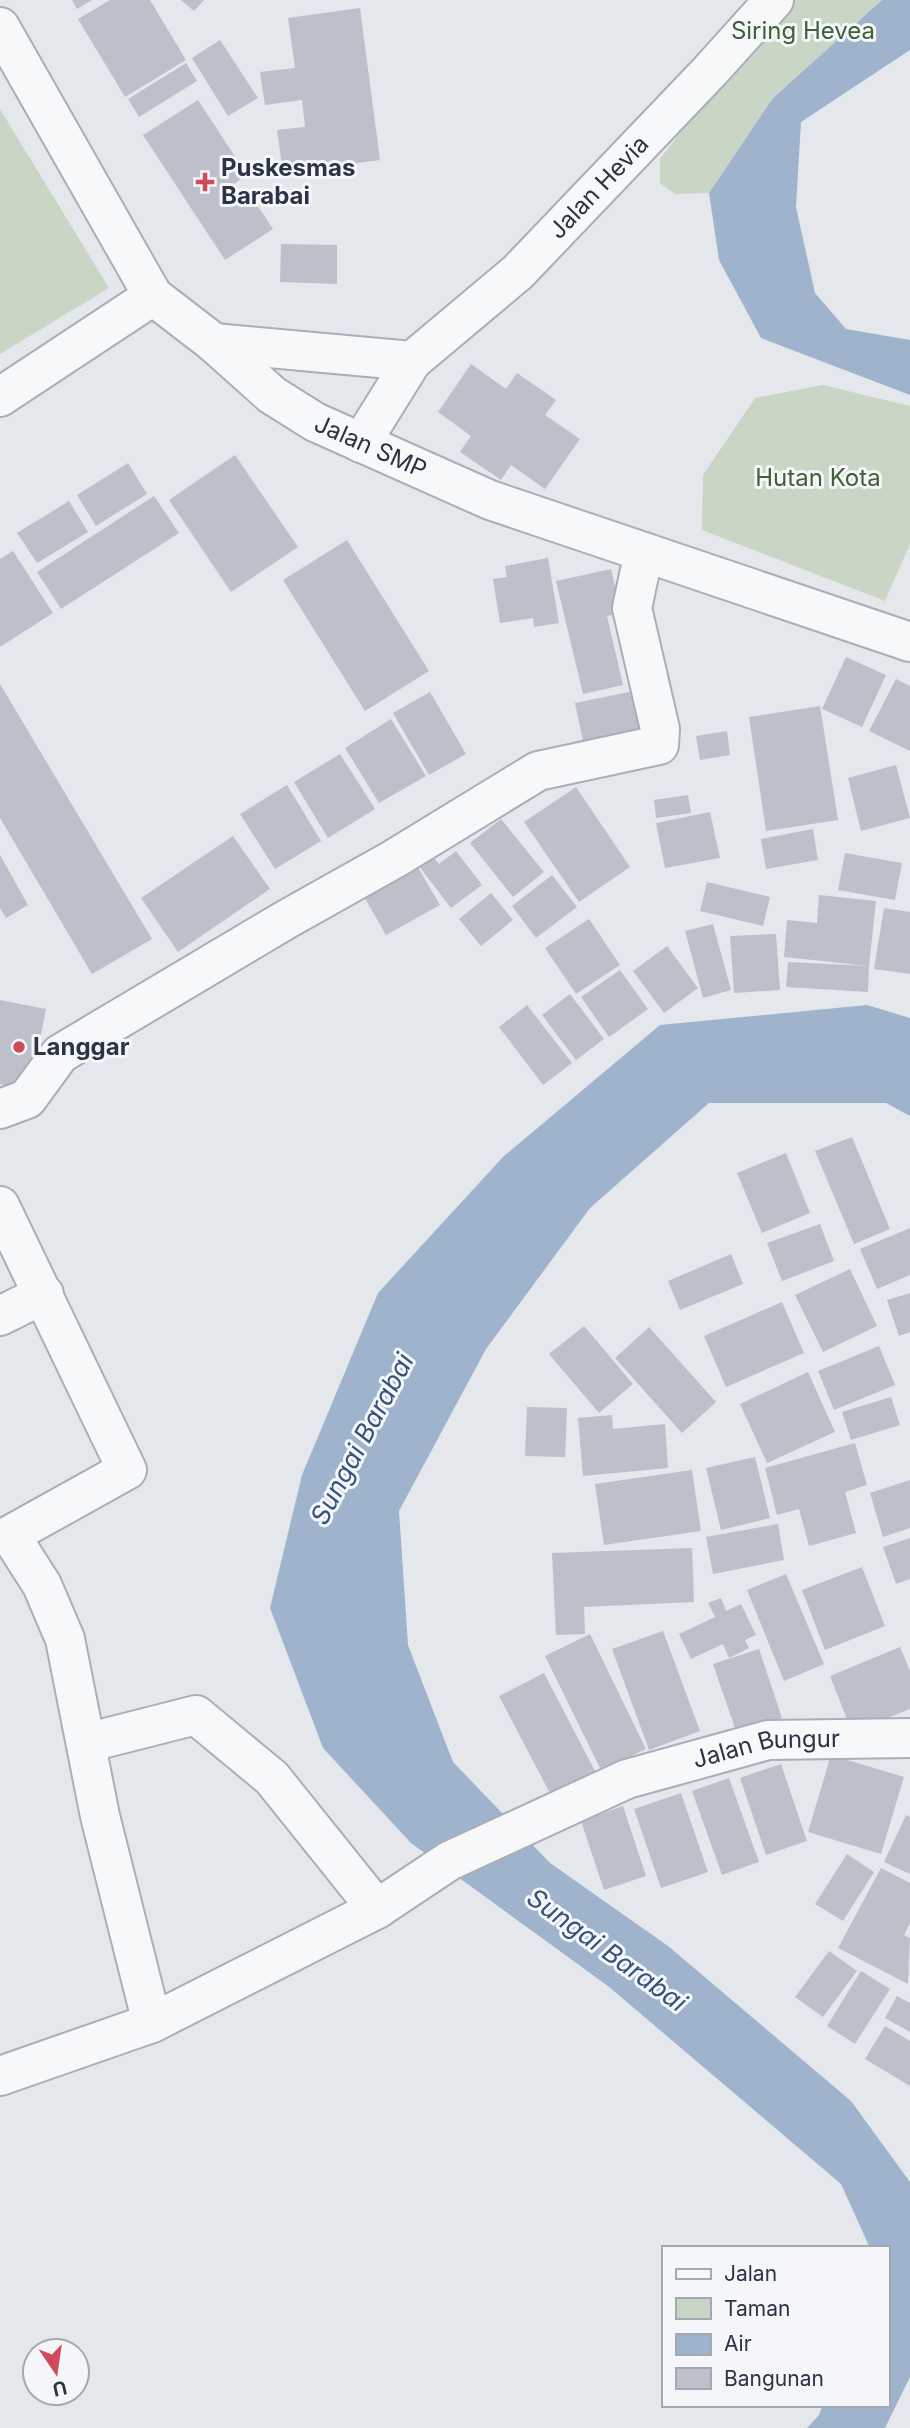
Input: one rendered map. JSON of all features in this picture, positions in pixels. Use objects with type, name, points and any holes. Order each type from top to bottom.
[{"type":"street","name":"Jalan Hevia","points":[[361,443],[412,361],[518,272],[774,0]]},
{"type":"street","name":"Jalan SMP","points":[[0,27],[153,296],[214,343],[272,395],[315,422],[490,500],[910,642]]},
{"type":"street","points":[[0,397],[153,296]]},
{"type":"street","points":[[214,343],[412,361]]},
{"type":"street","points":[[0,1109],[27,1099],[60,1054],[287,919],[394,859],[538,771],[659,745],[660,729],[632,608],[644,552]]},
{"type":"street","points":[[0,1206],[127,1470],[5,1528],[41,1585],[65,1639],[100,1816],[152,2023]]},
{"type":"street","points":[[0,1316],[40,1286]]},
{"type":"street","points":[[86,1743],[196,1715],[272,1778],[377,1909]]},
{"type":"street","name":"Jalan Bungur","points":[[0,2076],[152,2023],[377,1909],[449,1861],[627,1779],[768,1740],[910,1738]]},
{"type":"green space","name":"Siring Hevea","points":[[789,0],[882,0],[773,98],[709,193],[675,194],[660,183],[660,159],[739,56]]},
{"type":"green space","points":[[0,109],[109,288],[0,354]]},
{"type":"green space","name":"Hutan Kota","points":[[823,385],[910,406],[910,544],[885,601],[702,530],[703,475],[755,398]]},
{"type":"water","points":[[882,0],[910,0],[910,50],[801,122],[796,207],[815,293],[846,329],[910,340],[910,395],[761,338],[719,260],[709,193],[773,98]]},
{"type":"water","name":"Sungai Barabai","points":[[867,1005],[910,1018],[910,1116],[886,1103],[709,1103],[590,1208],[486,1349],[399,1511],[408,1645],[453,1762],[550,1863],[668,1946],[851,2101],[910,2182],[910,2377],[885,2428],[807,2428],[822,2407],[889,2407],[889,2246],[869,2246],[841,2184],[608,1986],[411,1843],[323,1748],[270,1608],[302,1475],[378,1293],[503,1157],[660,1025]]},
{"type":"building","points":[[72,0],[92,0],[77,9]]},
{"type":"building","points":[[110,0],[150,0],[186,60],[125,97],[78,19]]},
{"type":"building","points":[[181,0],[204,0],[194,11]]},
{"type":"building","points":[[360,8],[380,160],[283,173],[277,130],[305,127],[302,100],[265,105],[260,72],[295,68],[288,18]]},
{"type":"building","points":[[220,40],[258,98],[228,116],[192,58]]},
{"type":"building","points":[[186,63],[197,81],[139,117],[128,99]]},
{"type":"building","name":"Puskesmas Barabai","points":[[198,100],[247,175],[225,190],[235,206],[251,196],[273,229],[225,260],[143,135]]},
{"type":"building","points":[[281,244],[337,245],[337,284],[280,282]]},
{"type":"building","points":[[471,364],[506,389],[517,373],[556,400],[545,415],[580,439],[545,489],[511,465],[501,480],[460,452],[471,436],[438,412]]},
{"type":"building","points":[[235,455],[298,547],[231,592],[169,500]]},
{"type":"building","points":[[128,463],[147,494],[96,526],[77,495]]},
{"type":"building","points":[[154,496],[179,533],[61,609],[37,572]]},
{"type":"building","points":[[69,501],[88,532],[37,563],[17,533]]},
{"type":"building","points":[[347,540],[429,671],[365,711],[283,580]]},
{"type":"building","points":[[13,551],[53,613],[0,647],[0,559]]},
{"type":"building","points":[[548,558],[559,623],[534,627],[533,618],[500,623],[493,579],[507,577],[505,566]]},
{"type":"building","points":[[611,569],[621,613],[607,616],[623,685],[583,694],[556,581]]},
{"type":"building","points":[[846,657],[886,675],[862,727],[822,709]]},
{"type":"building","points":[[896,679],[910,686],[910,751],[869,731]]},
{"type":"building","points":[[0,684],[152,939],[92,974],[0,818]]},
{"type":"building","points":[[634,691],[643,739],[585,751],[575,703]]},
{"type":"building","points":[[430,692],[466,754],[429,775],[393,713]]},
{"type":"building","points":[[820,706],[838,820],[766,831],[749,717]]},
{"type":"building","points":[[391,719],[426,776],[379,803],[345,748]]},
{"type":"building","points":[[727,731],[730,755],[700,760],[696,736]]},
{"type":"building","points":[[340,754],[375,809],[328,838],[294,782]]},
{"type":"building","points":[[896,765],[910,818],[861,831],[848,778]]},
{"type":"building","points":[[287,785],[321,841],[275,869],[240,814]]},
{"type":"building","points":[[576,787],[630,867],[579,902],[524,822]]},
{"type":"building","points":[[688,795],[691,813],[656,818],[654,800]]},
{"type":"building","points":[[710,812],[720,858],[665,868],[656,823]]},
{"type":"building","points":[[501,819],[544,872],[513,897],[470,843]]},
{"type":"building","points":[[813,829],[818,860],[766,869],[761,839]]},
{"type":"building","points":[[233,836],[270,889],[178,952],[141,898]]},
{"type":"building","points":[[428,850],[439,864],[456,851],[482,885],[451,908],[415,861]]},
{"type":"building","points":[[845,853],[902,863],[895,900],[838,890]]},
{"type":"building","points":[[0,855],[28,905],[6,918],[0,908]]},
{"type":"building","points":[[416,864],[440,905],[386,935],[363,895]]},
{"type":"building","points":[[552,875],[577,907],[536,938],[512,906]]},
{"type":"building","points":[[707,882],[770,897],[763,926],[700,911]]},
{"type":"building","points":[[491,893],[513,920],[481,946],[459,919]]},
{"type":"building","points":[[819,895],[876,901],[869,966],[784,957],[787,920],[817,923]]},
{"type":"building","points":[[884,908],[910,912],[910,974],[874,969]]},
{"type":"building","points":[[589,919],[620,965],[576,994],[545,948]]},
{"type":"building","points":[[713,924],[731,990],[703,998],[685,931]]},
{"type":"building","points":[[776,934],[780,990],[734,993],[730,936]]},
{"type":"building","points":[[667,946],[698,988],[664,1013],[633,971]]},
{"type":"building","points":[[788,962],[869,966],[868,992],[786,987]]},
{"type":"building","points":[[620,970],[648,1009],[609,1037],[581,997]]},
{"type":"building","points":[[570,994],[604,1039],[576,1060],[542,1015]]},
{"type":"building","name":"Langgar","points":[[0,1000],[46,1009],[30,1090],[0,1084]]},
{"type":"building","points":[[527,1005],[572,1063],[543,1085],[499,1027]]},
{"type":"building","points":[[852,1137],[890,1229],[854,1244],[815,1151]]},
{"type":"building","points":[[786,1153],[810,1213],[762,1233],[737,1173]]},
{"type":"building","points":[[820,1224],[834,1261],[782,1281],[767,1243]]},
{"type":"building","points":[[910,1228],[910,1275],[877,1289],[860,1249]]},
{"type":"building","points":[[731,1254],[743,1284],[680,1310],[668,1281]]},
{"type":"building","points":[[850,1269],[877,1326],[823,1352],[795,1295]]},
{"type":"building","points":[[910,1293],[910,1332],[899,1336],[887,1300]]},
{"type":"building","points":[[782,1302],[804,1353],[726,1387],[704,1336]]},
{"type":"building","points":[[584,1326],[633,1384],[599,1413],[549,1354]]},
{"type":"building","points":[[649,1327],[716,1402],[682,1433],[615,1358]]},
{"type":"building","points":[[879,1346],[895,1385],[834,1410],[818,1371]]},
{"type":"building","points":[[808,1372],[835,1432],[767,1463],[740,1404]]},
{"type":"building","points":[[891,1397],[900,1425],[851,1440],[842,1412]]},
{"type":"building","points":[[527,1407],[567,1408],[565,1457],[525,1456]]},
{"type":"building","points":[[612,1415],[613,1429],[665,1424],[668,1468],[583,1476],[578,1418]]},
{"type":"building","points":[[855,1443],[867,1485],[845,1492],[856,1533],[809,1546],[799,1509],[777,1515],[765,1468]]},
{"type":"building","points":[[755,1457],[770,1518],[721,1530],[706,1468]]},
{"type":"building","points":[[692,1470],[701,1531],[604,1545],[595,1484]]},
{"type":"building","points":[[910,1480],[910,1528],[883,1537],[870,1493]]},
{"type":"building","points":[[778,1524],[784,1560],[713,1574],[706,1537]]},
{"type":"building","points":[[910,1538],[910,1579],[896,1584],[883,1547]]},
{"type":"building","points":[[692,1548],[694,1602],[584,1607],[585,1634],[556,1635],[552,1553]]},
{"type":"building","points":[[862,1567],[885,1626],[825,1650],[802,1590]]},
{"type":"building","points":[[786,1574],[824,1664],[784,1681],[747,1590]]},
{"type":"building","points":[[721,1598],[726,1611],[741,1604],[756,1635],[745,1640],[749,1648],[729,1658],[723,1644],[691,1659],[679,1634],[715,1617],[708,1603]]},
{"type":"building","points":[[663,1631],[700,1731],[649,1750],[612,1649]]},
{"type":"building","points":[[590,1634],[646,1749],[601,1770],[545,1656]]},
{"type":"building","points":[[900,1647],[910,1671],[910,1709],[852,1732],[830,1676]]},
{"type":"building","points":[[759,1649],[782,1718],[737,1734],[713,1664]]},
{"type":"building","points":[[544,1673],[597,1775],[553,1799],[499,1696]]},
{"type":"building","points":[[831,1755],[904,1777],[881,1854],[808,1832]]},
{"type":"building","points":[[781,1764],[807,1841],[766,1855],[740,1778]]},
{"type":"building","points":[[729,1778],[759,1862],[722,1875],[692,1791]]},
{"type":"building","points":[[681,1793],[708,1872],[661,1888],[634,1809]]},
{"type":"building","points":[[623,1806],[646,1876],[604,1890],[581,1821]]},
{"type":"building","points":[[906,1815],[910,1817],[910,1874],[884,1862]]},
{"type":"building","points":[[847,1854],[874,1872],[843,1921],[815,1904]]},
{"type":"building","points":[[881,1868],[910,1883],[910,1923],[904,1935],[910,1938],[908,1984],[838,1948]]},
{"type":"building","points":[[829,1951],[857,1971],[823,2017],[795,1997]]},
{"type":"building","points":[[861,1971],[890,1989],[855,2044],[827,2026]]},
{"type":"building","points":[[897,1996],[910,2003],[910,2032],[885,2018]]},
{"type":"building","points":[[885,2026],[910,2041],[910,2086],[865,2059]]},
{"type":"place","name":"Puskesmas Barabai","points":[[205,182]]},
{"type":"place","name":"Langgar","points":[[19,1047]]}]
